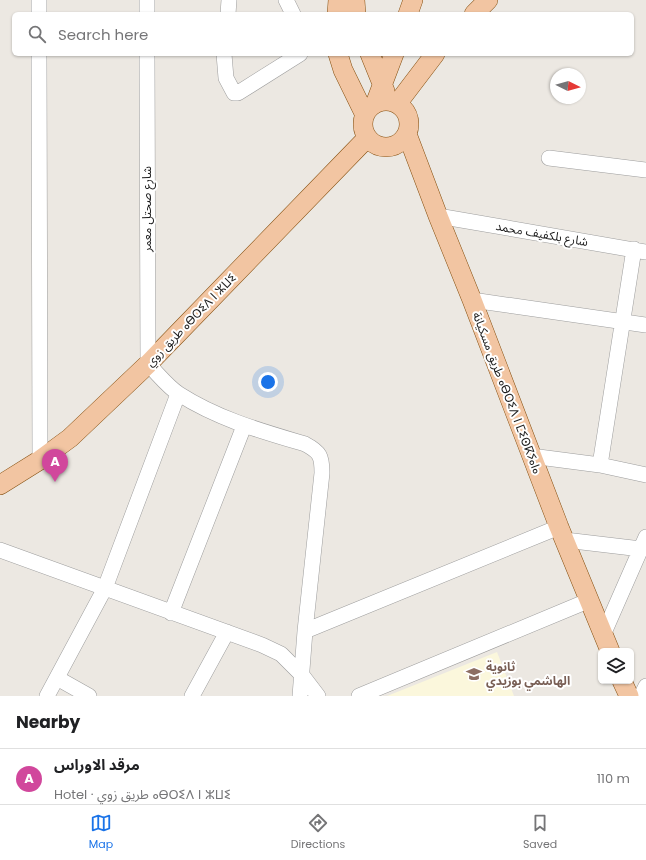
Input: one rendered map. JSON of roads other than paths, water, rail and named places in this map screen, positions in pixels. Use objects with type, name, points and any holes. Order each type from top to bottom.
[{"type":"main road","points":[[337,12],[338,0]]},
{"type":"main road","points":[[354,0],[356,12]]},
{"type":"main road","points":[[409,12],[413,0]]},
{"type":"main road","points":[[476,12],[488,0]]},
{"type":"main road","points":[[339,56],[343,70],[382,102],[403,109],[407,116],[409,124],[407,134],[399,143],[386,147],[372,143],[367,138],[363,123],[382,102],[433,56]]},
{"type":"main road","points":[[370,56],[382,102]]},
{"type":"main road","points":[[382,102],[394,56]]},
{"type":"main road","name":"طريق مسكيانة ⴰⴱⵔⵉⴷ ⵏ ⵎⵉⵙⴽⵢⴰⵏⴰ","points":[[407,134],[531,456],[607,643]]},
{"type":"main road","name":"طريق زوي ⴰⴱⵔⵉⴷ ⵏ ⵣⵡⵉ","points":[[0,485],[40,460],[70,438],[148,364],[367,138]]},
{"type":"main road","points":[[623,684],[629,696]]},
{"type":"street","points":[[39,0],[39,12]]},
{"type":"street","points":[[147,0],[147,12]]},
{"type":"street","points":[[228,12],[229,0]]},
{"type":"street","points":[[286,0],[292,12]]},
{"type":"street","points":[[39,56],[40,460]]},
{"type":"street","name":"شارع صحتل معمر","points":[[147,56],[148,364]]},
{"type":"street","points":[[224,56],[226,78],[234,93],[238,93],[297,56]]},
{"type":"street","points":[[549,158],[646,170]]},
{"type":"street","name":"شارع بلكفيف محمد","points":[[438,216],[640,250]]},
{"type":"street","points":[[600,464],[623,321],[640,250]]},
{"type":"street","points":[[472,300],[646,325]]},
{"type":"street","points":[[148,364],[178,394],[210,411],[244,426],[305,444],[314,448],[320,454],[322,473],[305,631],[300,696]]},
{"type":"street","points":[[47,696],[104,588],[178,394]]},
{"type":"street","points":[[171,612],[244,426]]},
{"type":"street","points":[[531,456],[600,464],[646,474]]},
{"type":"street","points":[[305,631],[562,534],[643,543],[607,643]]},
{"type":"street","points":[[0,550],[262,645],[281,654],[302,675],[318,696]]},
{"type":"street","points":[[359,696],[590,600]]},
{"type":"street","points":[[192,696],[227,632]]},
{"type":"street","points":[[57,678],[89,696]]},
{"type":"street","points":[[642,696],[646,686]]},
{"type":"place","name":"مرقد الاوراس","points":[[55,482]]},
{"type":"place","name":"ثانوية الهاشمي بوزيدي","points":[[474,674]]}]
